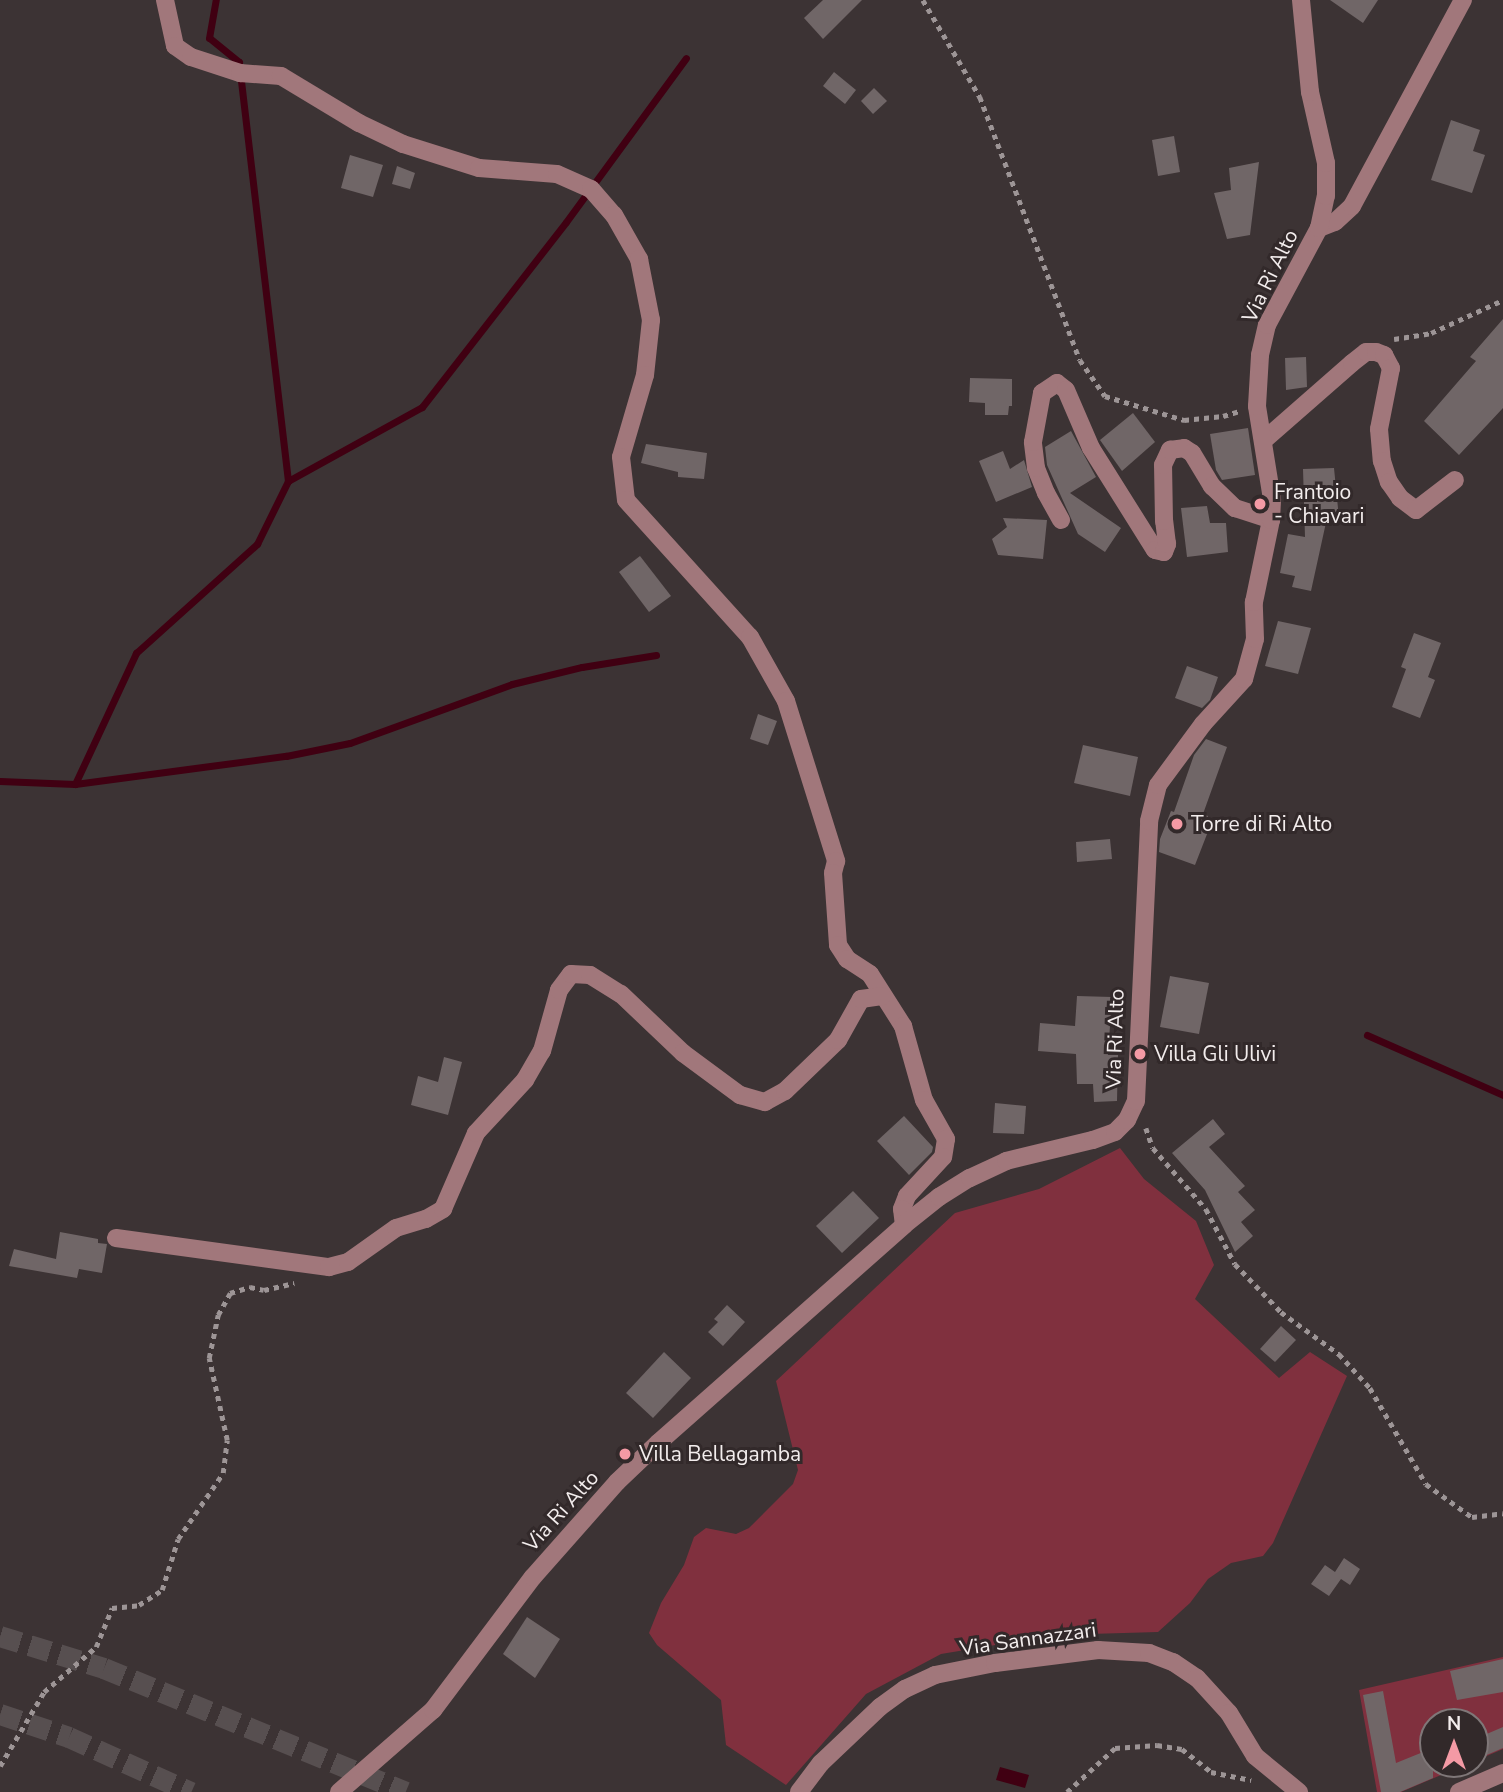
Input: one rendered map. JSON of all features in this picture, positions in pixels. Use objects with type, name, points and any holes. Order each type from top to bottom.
[{"type":"street","points":[[165,0],[175,46],[191,57],[240,73],[281,76],[359,123],[403,144],[479,168],[557,174],[591,189],[614,215],[639,259],[652,320],[646,375],[621,457],[626,500],[750,637],[786,701],[836,860],[833,873],[838,944],[847,959],[870,974],[903,1026],[923,1100],[946,1139],[943,1157],[907,1196],[902,1209],[904,1226]]},
{"type":"street","name":"Via Ri Alto","points":[[339,1792],[433,1710],[533,1577],[617,1482],[657,1443],[904,1226],[939,1197],[1006,1161],[1115,1132],[1127,1120],[1136,1101],[1149,821],[1158,785],[1203,724],[1244,679],[1255,639],[1254,602],[1271,520],[1272,499],[1257,405],[1260,355],[1266,325],[1319,228],[1326,196],[1326,163],[1310,92],[1301,0]]},
{"type":"street","points":[[1319,228],[1335,222],[1352,206],[1463,0]]},
{"type":"street","points":[[1263,441],[1352,363],[1366,352],[1376,352],[1384,355],[1391,368],[1379,429],[1382,461],[1389,482],[1401,498],[1416,510],[1455,480]]},
{"type":"street","points":[[1061,520],[1045,493],[1036,467],[1033,442],[1042,393],[1057,383],[1066,390],[1091,449],[1155,550],[1164,552],[1167,544],[1163,465],[1170,450],[1184,448],[1192,453],[1213,486],[1235,508],[1271,520]]},
{"type":"street","points":[[116,1238],[329,1267],[348,1262],[396,1228],[426,1219],[443,1209],[476,1133],[525,1080],[542,1051],[559,990],[571,974],[590,975],[621,994],[683,1052],[740,1096],[765,1102],[785,1091],[838,1040],[861,999],[882,996]]},
{"type":"street","name":"Via Sannazzari","points":[[799,1792],[821,1763],[880,1707],[905,1689],[935,1675],[959,1670],[1098,1650],[1149,1653],[1174,1662],[1198,1678],[1229,1713],[1255,1756],[1296,1790]]},
{"type":"street","points":[[1459,1792],[1503,1773]]},
{"type":"path","points":[[923,0],[980,96],[1075,348],[1105,396],[1184,420],[1223,416],[1257,405]]},
{"type":"path","points":[[1136,1101],[1153,1147],[1206,1209],[1235,1264],[1281,1312],[1339,1354],[1370,1388],[1426,1483],[1472,1517],[1503,1513]]},
{"type":"path","points":[[0,1766],[44,1692],[96,1647],[112,1608],[139,1605],[162,1590],[178,1539],[223,1473],[227,1440],[209,1358],[218,1315],[230,1293],[250,1287],[264,1290],[293,1284],[329,1267]]},
{"type":"path","points":[[1067,1792],[1115,1748],[1157,1745],[1182,1749],[1211,1772],[1258,1782]]},
{"type":"shaded area","points":[[1120,1148],[1144,1179],[1196,1221],[1214,1265],[1195,1299],[1279,1378],[1310,1352],[1347,1376],[1273,1543],[1263,1556],[1231,1563],[1208,1579],[1190,1603],[1158,1632],[1055,1635],[941,1654],[866,1694],[786,1785],[726,1745],[721,1700],[657,1645],[649,1633],[661,1603],[684,1565],[694,1537],[706,1528],[736,1534],[749,1528],[793,1484],[798,1470],[776,1381],[955,1213],[1039,1189]]},
{"type":"shaded area","points":[[1503,1657],[1503,1749],[1489,1755],[1489,1708],[1419,1708],[1419,1778],[1434,1778],[1401,1792],[1377,1792],[1359,1690]]},
{"type":"shaded area","points":[[1000,1767],[1029,1775],[1025,1788],[996,1780]]},
{"type":"building","points":[[823,0],[862,0],[823,39],[804,18]]},
{"type":"building","points":[[1330,0],[1378,0],[1363,23]]},
{"type":"building","points":[[834,72],[856,90],[845,104],[823,86]]},
{"type":"building","points":[[874,88],[887,101],[873,114],[861,101]]},
{"type":"building","points":[[1451,120],[1480,130],[1473,151],[1485,155],[1472,193],[1431,180]]},
{"type":"building","points":[[1174,136],[1180,172],[1158,176],[1152,140]]},
{"type":"building","points":[[350,155],[383,165],[373,197],[341,188]]},
{"type":"building","points":[[1259,162],[1250,235],[1227,239],[1214,193],[1231,190],[1229,168]]},
{"type":"building","points":[[397,166],[415,173],[410,189],[392,184]]},
{"type":"building","points":[[1503,319],[1503,408],[1459,455],[1424,421],[1476,361],[1470,357]]},
{"type":"building","points":[[1306,357],[1307,387],[1286,390],[1285,358]]},
{"type":"building","points":[[970,378],[1012,379],[1012,406],[1009,406],[1008,415],[985,415],[985,403],[969,402]]},
{"type":"building","points":[[1133,413],[1155,442],[1122,471],[1100,440]]},
{"type":"building","points":[[1248,428],[1255,475],[1222,480],[1216,470],[1210,434]]},
{"type":"building","points":[[1071,431],[1096,477],[1070,493],[1121,528],[1105,552],[1078,534],[1047,465],[1045,447]]},
{"type":"building","points":[[646,444],[707,453],[704,479],[678,477],[678,472],[641,463]]},
{"type":"building","points":[[1003,451],[1010,469],[1024,460],[1032,487],[996,502],[979,461]]},
{"type":"building","points":[[1334,468],[1339,518],[1327,518],[1311,591],[1292,587],[1295,576],[1280,573],[1288,534],[1305,537],[1303,469]]},
{"type":"building","points":[[1207,506],[1210,523],[1226,523],[1228,552],[1187,557],[1181,508]]},
{"type":"building","points":[[1003,518],[1047,520],[1043,559],[998,555],[992,539],[1007,527]]},
{"type":"building","points":[[640,556],[671,596],[649,612],[619,572]]},
{"type":"building","points":[[1278,621],[1311,628],[1298,674],[1265,666]]},
{"type":"building","points":[[1414,633],[1441,643],[1428,677],[1435,680],[1420,718],[1392,707],[1406,669],[1401,667]]},
{"type":"building","points":[[1187,666],[1218,677],[1210,700],[1202,708],[1175,698]]},
{"type":"building","points":[[758,714],[777,721],[768,745],[750,739]]},
{"type":"building","points":[[1206,739],[1227,747],[1203,814],[1208,816],[1204,827],[1209,829],[1195,865],[1159,852],[1160,839],[1171,811],[1174,812],[1194,755]]},
{"type":"building","points":[[1083,745],[1138,757],[1130,796],[1074,783]]},
{"type":"building","points":[[1110,839],[1112,859],[1077,862],[1076,842]]},
{"type":"building","points":[[1170,976],[1209,983],[1199,1034],[1160,1027]]},
{"type":"building","points":[[1077,996],[1112,997],[1108,1055],[1118,1055],[1117,1101],[1094,1102],[1093,1084],[1077,1084],[1076,1054],[1038,1051],[1040,1023],[1075,1026]]},
{"type":"building","points":[[444,1057],[462,1062],[448,1115],[411,1105],[418,1076],[438,1082]]},
{"type":"building","points":[[995,1103],[1026,1106],[1024,1134],[993,1133]]},
{"type":"building","points":[[904,1116],[933,1147],[932,1152],[909,1175],[877,1141]]},
{"type":"building","points":[[1213,1119],[1225,1134],[1209,1147],[1245,1186],[1238,1192],[1255,1210],[1241,1222],[1253,1236],[1235,1252],[1205,1190],[1172,1153]]},
{"type":"building","points":[[853,1191],[879,1218],[842,1253],[816,1226]]},
{"type":"building","points":[[60,1232],[98,1239],[98,1243],[107,1244],[102,1273],[79,1269],[77,1278],[9,1266],[14,1249],[56,1259]]},
{"type":"building","points":[[727,1305],[745,1322],[723,1346],[708,1332],[718,1322],[714,1319]]},
{"type":"building","points":[[1281,1326],[1296,1340],[1275,1362],[1260,1349]]},
{"type":"building","points":[[664,1352],[691,1378],[653,1418],[626,1393]]},
{"type":"building","points":[[1344,1558],[1360,1569],[1350,1585],[1341,1579],[1329,1596],[1311,1584],[1325,1565],[1335,1572]]},
{"type":"building","points":[[527,1617],[560,1639],[535,1678],[503,1654]]},
{"type":"building","points":[[1503,1659],[1503,1692],[1457,1700],[1450,1671]]},
{"type":"building","points":[[1383,1691],[1396,1763],[1419,1754],[1419,1778],[1433,1778],[1400,1792],[1381,1792],[1363,1695]]},
{"type":"building","points":[[1503,1727],[1503,1748],[1489,1754],[1489,1733]]},
{"type":"waterway","points":[[0,781],[75,784],[136,653],[257,544],[288,481],[239,62],[209,38],[216,0]]},
{"type":"waterway","points":[[288,481],[422,407],[566,222],[686,58]]},
{"type":"waterway","points":[[75,784],[286,756],[350,743],[512,684],[582,667],[656,655]]},
{"type":"waterway","points":[[1367,1035],[1503,1095]]},
{"type":"tunnel","points":[[0,1636],[104,1668],[406,1792]]},
{"type":"tunnel","points":[[0,1714],[69,1737],[191,1792]]},
{"type":"place","name":"Frantoio - Chiavari","points":[[1260,504]]},
{"type":"place","name":"Torre di Ri Alto","points":[[1177,824]]},
{"type":"place","name":"Villa Gli Ulivi","points":[[1140,1054]]},
{"type":"place","name":"Villa Bellagamba","points":[[625,1454]]}]
